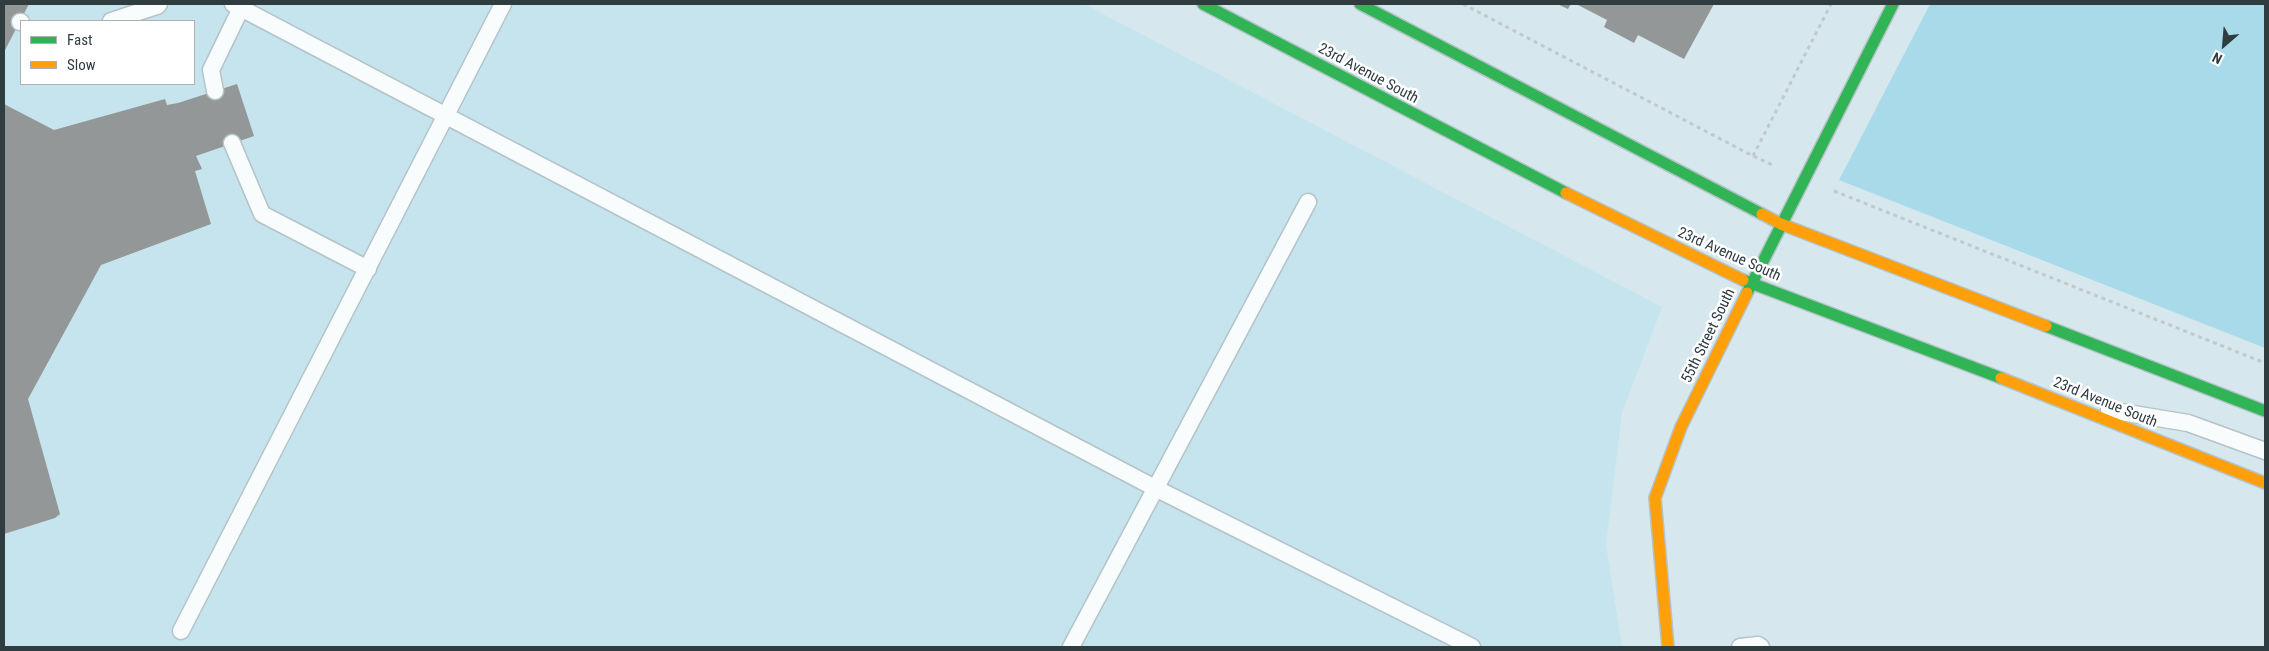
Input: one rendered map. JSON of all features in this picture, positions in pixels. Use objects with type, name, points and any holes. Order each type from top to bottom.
[{"type":"street","name":"23rd Avenue South","points":[[1203,4],[1406,111],[1673,247],[1750,284],[2067,403],[2265,483]]},
{"type":"street","points":[[1360,4],[1781,224],[2265,411]]},
{"type":"street","name":"55th Street South","points":[[1668,647],[1655,498],[1681,427],[1750,284],[1893,4]]},
{"type":"lane","points":[[114,20],[159,4]]},
{"type":"lane","points":[[181,631],[503,4]]},
{"type":"lane","points":[[215,91],[211,70],[237,6],[1155,488],[1472,647]]},
{"type":"lane","points":[[232,144],[262,214],[368,269]]},
{"type":"lane","points":[[1071,647],[1308,202]]},
{"type":"lane","points":[[2067,403],[2188,423],[2265,451]]},
{"type":"lane","points":[[1740,647],[1758,645],[1762,647]]},
{"type":"path","points":[[1463,4],[1753,156],[1856,201],[2265,363]]},
{"type":"path","points":[[1753,156],[1831,4]]},
{"type":"shaded area","points":[[4,4],[1084,4],[1662,307],[1622,413],[1606,545],[1622,647],[4,647]]},
{"type":"shaded area","points":[[1930,4],[2265,4],[2265,348],[1839,180]]},
{"type":"building","points":[[4,4],[29,4],[20,20],[4,52]]},
{"type":"building","points":[[1557,4],[1571,4],[1568,9]]},
{"type":"building","points":[[1576,4],[1714,4],[1684,59],[1638,35],[1634,43],[1604,27],[1607,20]]},
{"type":"building","points":[[237,84],[254,136],[196,156],[202,169],[195,171],[211,224],[101,265],[28,399],[60,514],[55,518],[4,534],[4,104],[54,130],[165,99],[167,105],[178,103]]},
{"type":"traffic: fast","points":[[1203,4],[1566,193]]},
{"type":"traffic: fast","points":[[1360,4],[1762,214]]},
{"type":"traffic: fast","points":[[1747,293],[1893,4]]},
{"type":"traffic: fast","points":[[1743,280],[2001,378]]},
{"type":"traffic: fast","points":[[2046,326],[2265,411]]},
{"type":"traffic: slow","points":[[1566,193],[1743,280]]},
{"type":"traffic: slow","points":[[1762,214],[1781,224],[2046,326]]},
{"type":"traffic: slow","points":[[1668,647],[1655,498],[1681,427],[1747,293]]},
{"type":"traffic: slow","points":[[2001,378],[2265,483]]}]
